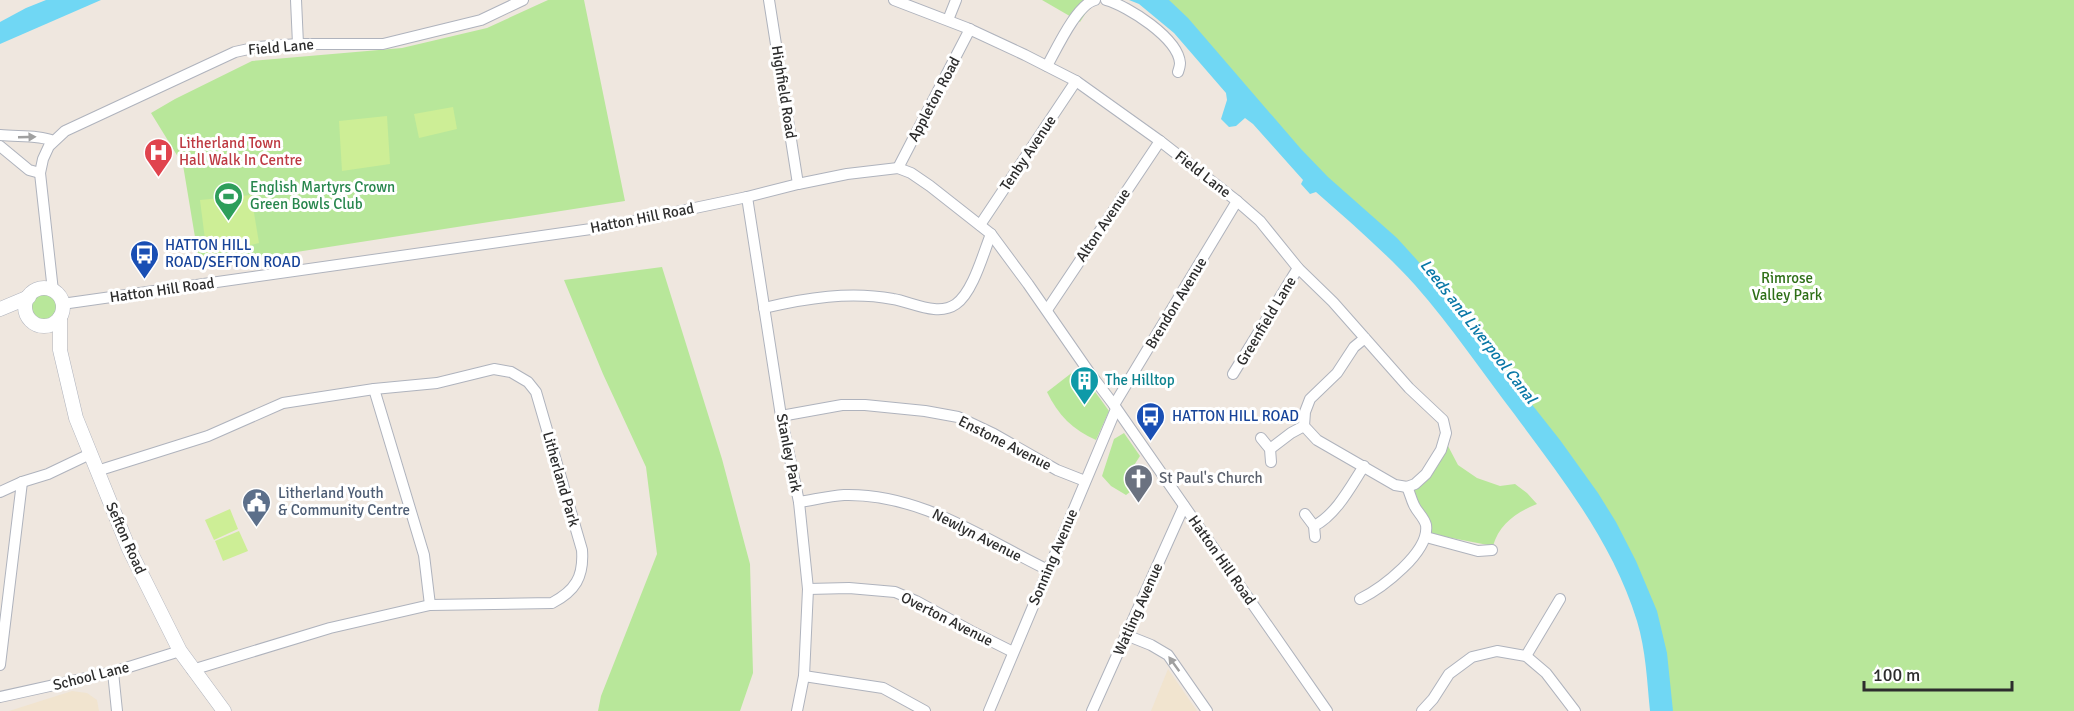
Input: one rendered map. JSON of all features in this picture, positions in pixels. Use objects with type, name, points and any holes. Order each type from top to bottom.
[{"type":"main road","points":[[0,311],[42,289],[58,294],[61,311],[60,351]]},
{"type":"main road","points":[[29,297],[26,306],[28,316],[34,323],[43,326],[52,324],[61,311]]},
{"type":"main road","points":[[0,311],[28,316]]},
{"type":"main road","points":[[43,326],[60,351]]},
{"type":"main road","name":"Sefton Road","points":[[60,351],[76,418],[129,549],[180,651],[224,711]]},
{"type":"street","points":[[296,0],[298,44]]},
{"type":"street","name":"Field Lane","points":[[52,141],[76,126],[235,52],[258,46],[383,44],[481,20],[523,0]]},
{"type":"street","name":"Highfield Road","points":[[769,0],[798,184]]},
{"type":"street","name":"Field Lane","points":[[894,0],[970,29],[1076,81],[1160,141],[1238,201],[1260,221],[1298,268],[1409,388],[1443,420],[1446,433],[1442,450],[1426,474],[1415,484],[1407,487]]},
{"type":"street","points":[[948,20],[956,0]]},
{"type":"street","points":[[1047,66],[1080,11],[1089,1],[1095,0]]},
{"type":"street","points":[[1107,0],[1122,5],[1164,35],[1175,50],[1180,62],[1178,72]]},
{"type":"street","name":"Appleton Road","points":[[897,168],[970,29]]},
{"type":"street","name":"Tenby Avenue","points":[[980,225],[1076,81]]},
{"type":"street","points":[[0,135],[17,138],[43,137],[52,141],[45,152],[40,172],[53,291]]},
{"type":"street","name":"Alton Avenue","points":[[1047,310],[1160,141]]},
{"type":"street","points":[[0,146],[29,170],[40,172]]},
{"type":"street","name":"Hatton Hill Road","points":[[61,311],[605,227],[798,184],[897,168],[911,173],[930,186],[991,234],[1047,310],[1327,711]]},
{"type":"street","name":"Stanley Park","points":[[747,197],[781,417],[798,502],[808,589],[804,676],[797,711]]},
{"type":"street","name":"Brendon Avenue","points":[[1115,407],[1238,201]]},
{"type":"street","points":[[764,308],[813,298],[860,296],[892,298],[922,307],[947,308],[955,304],[969,288],[991,234]]},
{"type":"street","name":"Greenfield Lane","points":[[1233,374],[1298,268]]},
{"type":"street","points":[[1360,599],[1374,592],[1403,567],[1420,549],[1426,537],[1426,522],[1414,506],[1407,487],[1395,485],[1317,440],[1304,426],[1305,412],[1310,399],[1336,373],[1354,347],[1365,338]]},
{"type":"street","name":"Litherland Park","points":[[97,471],[208,436],[283,403],[437,382],[494,369],[511,372],[528,382],[536,392],[582,550],[583,566],[578,581],[566,596],[552,603],[430,605],[330,628],[192,670]]},
{"type":"street","points":[[374,389],[424,555],[430,605]]},
{"type":"street","name":"Enstone Avenue","points":[[781,417],[842,405],[865,405],[926,411],[958,417],[994,434],[1057,470],[1085,481]]},
{"type":"street","name":"Sonning Avenue","points":[[989,711],[1115,407]]},
{"type":"street","points":[[1269,449],[1275,447],[1291,432],[1304,426]]},
{"type":"street","points":[[1261,438],[1269,449],[1271,462]]},
{"type":"street","points":[[0,492],[48,474],[90,454]]},
{"type":"street","points":[[1305,514],[1315,532],[1364,466]]},
{"type":"street","points":[[0,665],[22,482]]},
{"type":"street","name":"Newlyn Avenue","points":[[798,502],[842,495],[874,496],[914,505],[962,524],[1048,570]]},
{"type":"street","name":"Watling Avenue","points":[[1092,711],[1184,506]]},
{"type":"street","points":[[1426,537],[1478,551],[1492,550]]},
{"type":"street","name":"Overton Avenue","points":[[808,589],[849,588],[895,592],[1013,652]]},
{"type":"street","points":[[1526,656],[1560,599]]},
{"type":"street","points":[[1126,635],[1168,655],[1207,711]]},
{"type":"street","name":"School Lane","points":[[0,698],[113,672],[180,651]]},
{"type":"street","points":[[1422,711],[1433,699],[1449,674],[1472,657],[1497,651],[1526,656],[1546,673],[1575,711]]},
{"type":"street","points":[[113,672],[117,711]]},
{"type":"street","points":[[804,676],[883,688],[925,711]]},
{"type":"shaded area","points":[[1168,669],[1197,711],[1151,711]]},
{"type":"shaded area","points":[[72,691],[87,693],[97,700],[99,711],[9,711]]},
{"type":"green space","points":[[548,0],[584,0],[625,201],[200,267],[183,165],[151,113],[252,61],[402,48],[487,28]]},
{"type":"green space","points":[[1042,0],[1094,0],[1080,22]]},
{"type":"green space","name":"Rimrose Valley Park","points":[[1153,0],[2074,0],[2074,711],[1662,711],[1621,554],[1480,354]]},
{"type":"green space","points":[[453,107],[457,129],[419,138],[414,114]]},
{"type":"green space","points":[[387,116],[390,164],[342,171],[339,121]]},
{"type":"green space","name":"English Martyrs Crown Green Bowls Club","points":[[251,195],[259,243],[207,255],[200,200]]},
{"type":"green space","points":[[662,267],[722,459],[750,564],[753,673],[740,711],[598,711],[601,696],[657,554],[646,467],[603,374],[564,280]]},
{"type":"green space","points":[[44,294],[53,298],[57,307],[53,316],[44,320],[35,316],[31,307],[35,298]]},
{"type":"green space","points":[[1078,368],[1109,411],[1096,440],[1080,432],[1067,421],[1047,392]]},
{"type":"green space","points":[[1124,433],[1140,456],[1129,473],[1134,489],[1126,495],[1111,486],[1102,476],[1114,439]]},
{"type":"green space","points":[[1448,446],[1458,465],[1477,478],[1500,486],[1515,484],[1537,504],[1504,525],[1493,546],[1431,534],[1428,521],[1414,490],[1425,482]]},
{"type":"green space","points":[[230,509],[238,529],[214,540],[205,520]]},
{"type":"green space","points":[[239,531],[248,551],[223,561],[215,541]]},
{"type":"water","points":[[46,0],[101,0],[0,44],[0,22]]},
{"type":"water","points":[[1129,0],[1169,0],[1188,18],[1301,149],[1328,177],[1397,238],[1446,292],[1560,440],[1616,522],[1636,561],[1657,611],[1667,653],[1673,711],[1650,711],[1644,655],[1637,621],[1627,592],[1601,539],[1551,464],[1454,333],[1415,285],[1379,249],[1316,192],[1310,194],[1301,184],[1303,180],[1253,124],[1245,118],[1236,126],[1229,127],[1221,119],[1227,100],[1226,93],[1174,33],[1139,4]]},
{"type":"place","name":"Litherland Town Hall Walk In Centre","points":[[158,178]]},
{"type":"place","name":"English Martyrs Crown Green Bowls Club","points":[[229,222]]},
{"type":"place","name":"HATTON HILL ROAD/SEFTON ROAD","points":[[144,280]]},
{"type":"place","name":"The Hilltop","points":[[1084,406]]},
{"type":"place","name":"HATTON HILL ROAD","points":[[1151,442]]},
{"type":"place","name":"St Paul's Church","points":[[1138,504]]},
{"type":"place","name":"Litherland Youth & Community Centre","points":[[257,528]]},
{"type":"water label","name":"Leeds and Liverpool Canal","points":[[1479,331]]}]
